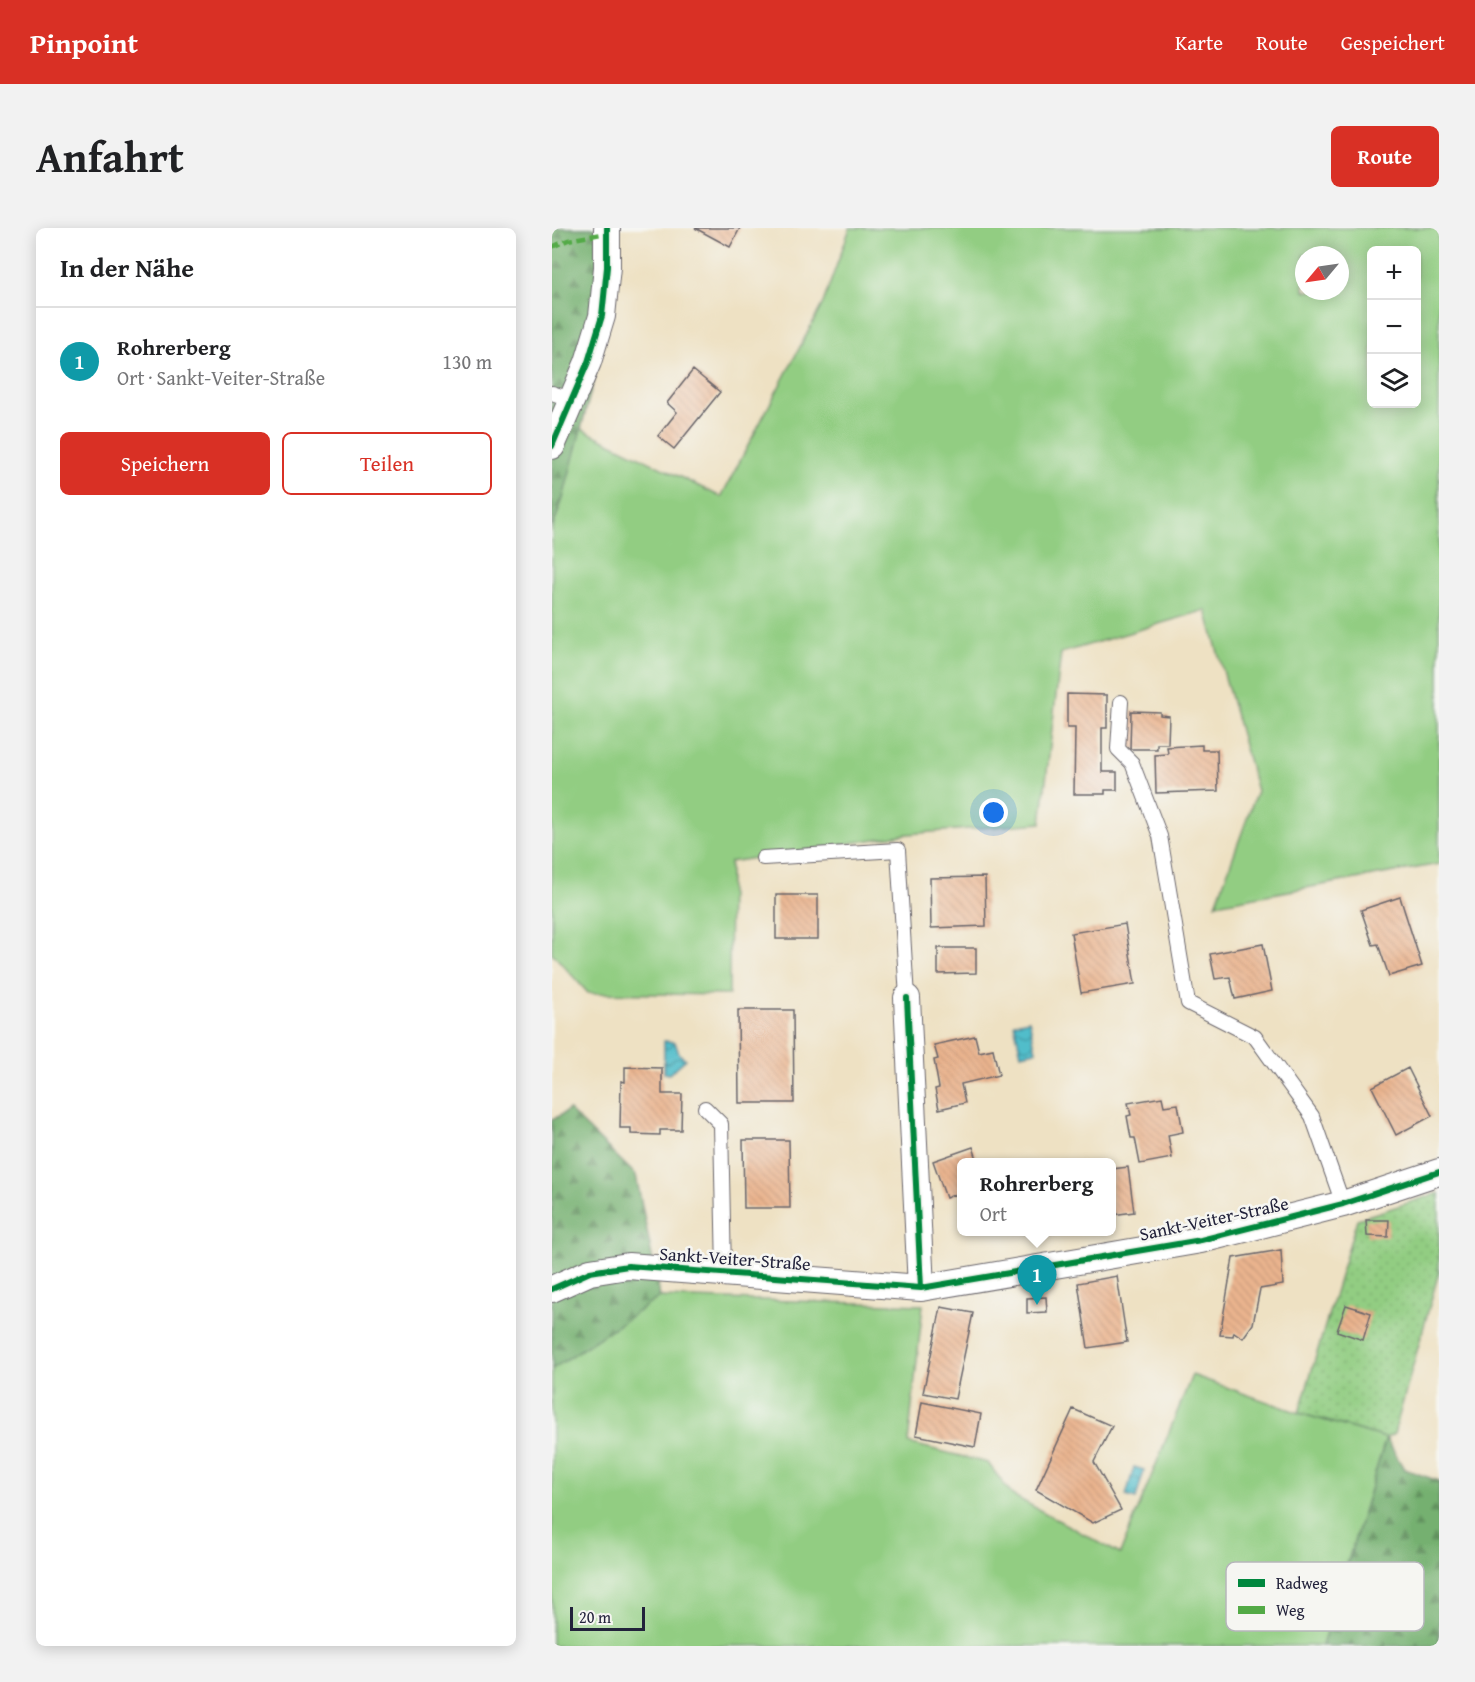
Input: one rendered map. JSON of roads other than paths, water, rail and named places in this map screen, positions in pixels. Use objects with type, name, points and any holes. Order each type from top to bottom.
[{"type":"street","points":[[552,447],[562,397],[588,362],[602,316],[607,267],[607,228]]},
{"type":"street","points":[[907,998],[921,1288]]},
{"type":"street","name":"Sankt-Veiter-Straße","points":[[552,1290],[590,1272],[628,1266],[921,1288],[1201,1240],[1343,1204],[1439,1173]]},
{"type":"lane","points":[[1121,702],[1118,749],[1132,764],[1160,836],[1188,1003],[1255,1037],[1312,1116],[1343,1204]]},
{"type":"lane","points":[[763,858],[898,850],[907,998]]},
{"type":"lane","points":[[705,1108],[721,1124],[724,1273]]},
{"type":"water","points":[[1029,1020],[1036,1051],[1021,1054],[1014,1023]]},
{"type":"water","points":[[664,1041],[675,1042],[679,1054],[686,1059],[669,1074],[664,1073]]},
{"type":"water","points":[[1134,1467],[1144,1470],[1136,1499],[1126,1496]]},
{"type":"place","name":"Rohrerberg","points":[[1037,1305]]}]
